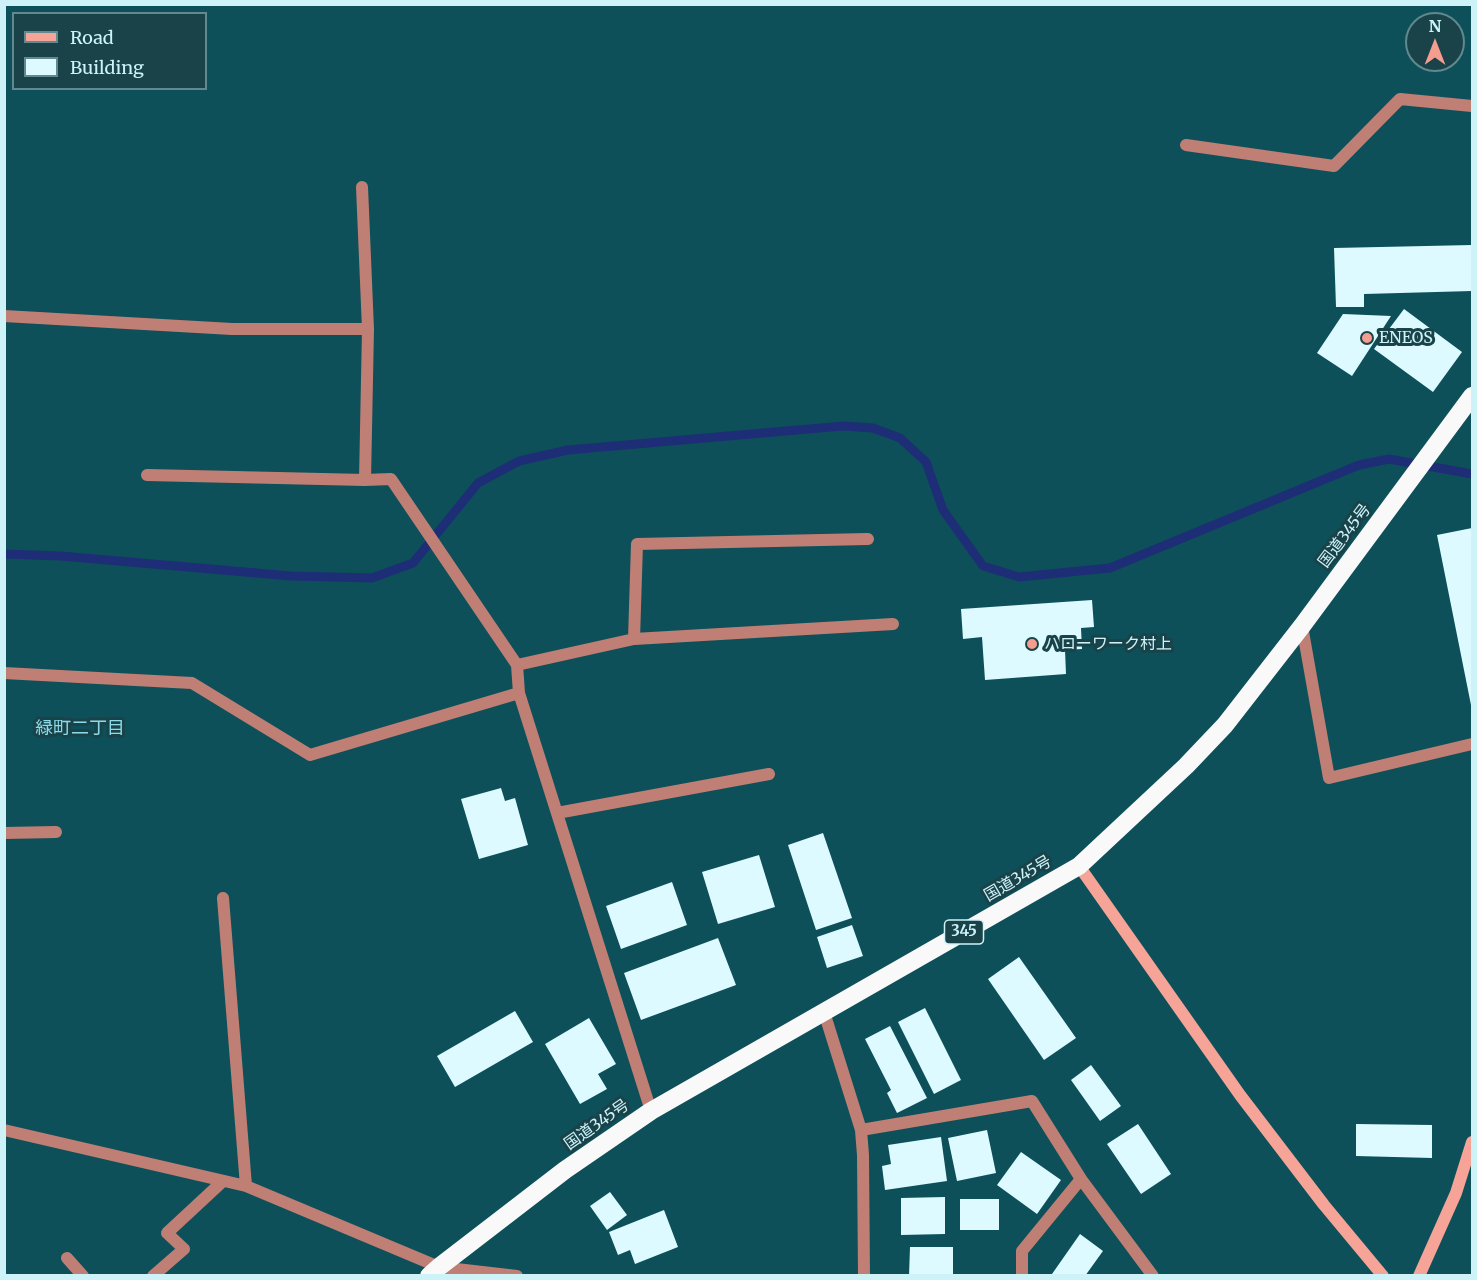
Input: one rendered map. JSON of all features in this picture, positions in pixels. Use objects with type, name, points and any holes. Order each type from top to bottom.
[{"type":"highway","name":"国道345号","points":[[434,1271],[565,1170],[651,1111],[1079,866],[1186,766],[1225,725],[1302,626],[1473,396]]},
{"type":"street","points":[[1186,145],[1334,166],[1400,99],[1473,106]]},
{"type":"street","points":[[362,187],[368,329],[365,480]]},
{"type":"street","points":[[4,316],[232,329],[368,329]]},
{"type":"street","points":[[147,475],[391,479],[517,665],[519,693],[651,1111]]},
{"type":"street","points":[[634,639],[637,544],[868,539]]},
{"type":"street","points":[[517,665],[634,639],[893,624]]},
{"type":"street","points":[[1302,626],[1329,778],[1473,744]]},
{"type":"street","points":[[4,673],[192,683],[310,755],[519,693]]},
{"type":"street","points":[[557,813],[769,774]]},
{"type":"street","points":[[4,833],[56,832]]},
{"type":"street","points":[[1079,866],[1240,1095],[1324,1205],[1383,1275]]},
{"type":"street","points":[[224,898],[246,1186]]},
{"type":"street","points":[[824,1012],[861,1130],[864,1155],[864,1275]]},
{"type":"street","points":[[861,1130],[1032,1101],[1081,1179],[1153,1275]]},
{"type":"street","points":[[4,1130],[246,1186],[434,1271],[517,1275]]},
{"type":"street","points":[[1419,1275],[1456,1193],[1473,1142]]},
{"type":"street","points":[[1022,1275],[1022,1251],[1081,1179]]},
{"type":"street","points":[[153,1275],[184,1249],[167,1233],[223,1181]]},
{"type":"street","points":[[67,1258],[83,1275]]},
{"type":"building","points":[[1472,245],[1472,291],[1364,294],[1364,307],[1336,307],[1334,248]]},
{"type":"building","points":[[1404,309],[1462,352],[1433,392],[1374,349]]},
{"type":"building","points":[[1343,314],[1391,316],[1352,376],[1317,353]]},
{"type":"building","points":[[1472,528],[1472,705],[1471,705],[1437,535]]},
{"type":"building","name":"ハローワーク村上","points":[[1092,600],[1094,627],[1081,628],[1082,649],[1065,650],[1066,674],[985,680],[982,637],[963,639],[961,609]]},
{"type":"building","points":[[501,788],[505,801],[515,798],[528,845],[479,859],[461,799]]},
{"type":"building","points":[[823,833],[852,918],[816,930],[788,845]]},
{"type":"building","points":[[759,855],[775,907],[718,924],[702,872]]},
{"type":"building","points":[[672,882],[687,925],[621,949],[606,906]]},
{"type":"building","points":[[852,925],[863,956],[827,968],[817,937]]},
{"type":"building","points":[[718,938],[736,985],[641,1020],[624,973]]},
{"type":"building","points":[[1019,957],[1076,1038],[1044,1060],[988,979]]},
{"type":"building","points":[[925,1008],[961,1080],[934,1094],[898,1022]]},
{"type":"building","points":[[515,1011],[533,1042],[455,1087],[437,1056]]},
{"type":"building","points":[[589,1018],[616,1064],[598,1074],[607,1089],[580,1104],[545,1044]]},
{"type":"building","points":[[890,1026],[927,1098],[897,1113],[887,1093],[891,1090],[865,1039]]},
{"type":"building","points":[[1091,1065],[1121,1106],[1100,1121],[1071,1080]]},
{"type":"building","points":[[1138,1124],[1171,1174],[1141,1194],[1107,1144]]},
{"type":"building","points":[[1356,1124],[1432,1125],[1432,1158],[1356,1156]]},
{"type":"building","points":[[987,1130],[996,1173],[957,1181],[948,1138]]},
{"type":"building","points":[[941,1137],[947,1181],[885,1190],[882,1166],[891,1164],[888,1145]]},
{"type":"building","points":[[1021,1152],[1061,1180],[1037,1214],[997,1185]]},
{"type":"building","points":[[610,1192],[627,1215],[607,1230],[590,1206]]},
{"type":"building","points":[[945,1197],[945,1234],[901,1235],[901,1198]]},
{"type":"building","points":[[960,1199],[999,1199],[999,1230],[960,1230]]},
{"type":"building","points":[[664,1210],[678,1247],[635,1264],[630,1250],[618,1255],[609,1232]]},
{"type":"building","points":[[1080,1234],[1103,1251],[1085,1276],[1053,1276],[1052,1274]]},
{"type":"building","points":[[910,1247],[953,1247],[953,1276],[909,1276]]},
{"type":"waterway","points":[[4,554],[61,556],[291,576],[372,578],[413,563],[478,483],[519,461],[568,450],[843,426],[873,428],[900,438],[926,462],[943,510],[983,566],[1019,577],[1110,568],[1359,465],[1389,459],[1472,474]]},
{"type":"place","name":"ENEOS","points":[[1367,338]]},
{"type":"place","name":"ハローワーク村上","points":[[1032,644]]},
{"type":"district","name":"緑町二丁目","points":[[80,729]]}]
